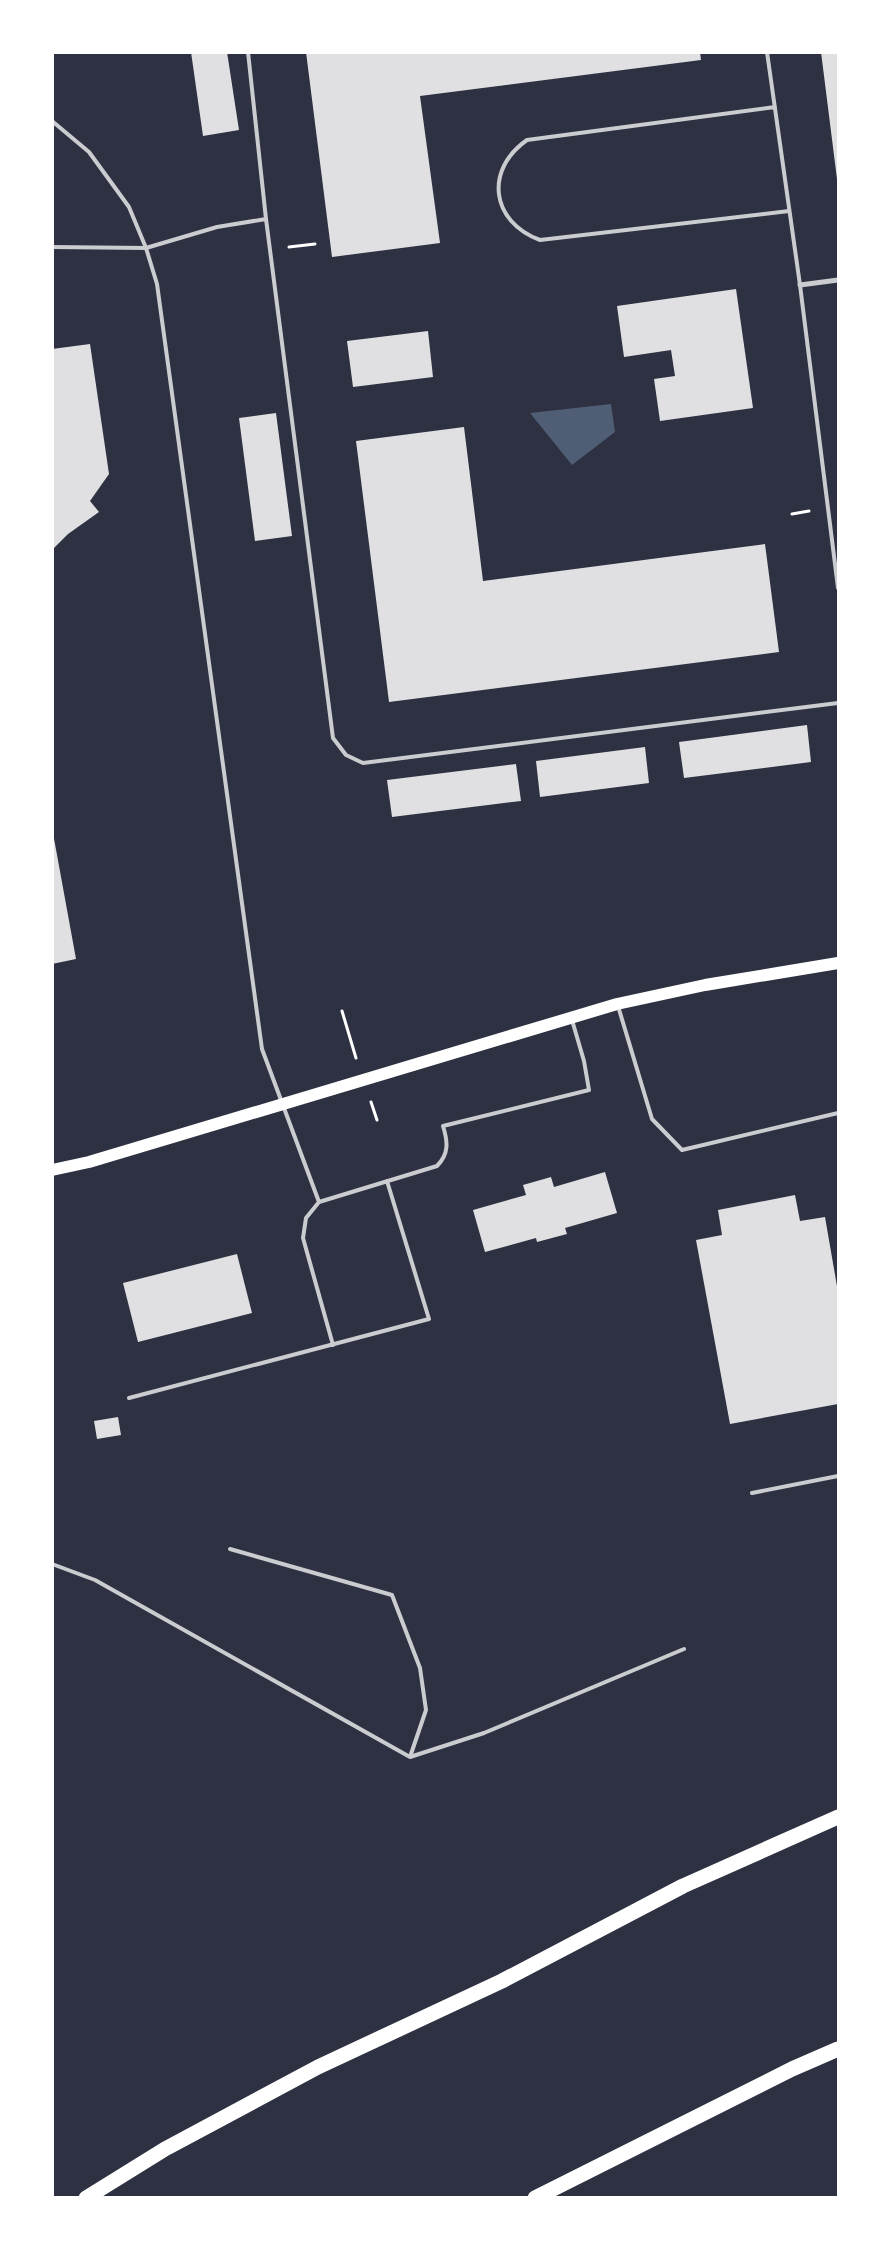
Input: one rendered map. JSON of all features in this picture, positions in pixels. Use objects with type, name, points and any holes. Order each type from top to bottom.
[{"type":"highway","points":[[86,2198],[166,2149],[318,2068],[502,1981],[683,1886],[838,1817]]},
{"type":"highway","points":[[535,2198],[792,2069],[838,2049]]},
{"type":"main road","points":[[52,1170],[176,1136],[617,1004],[704,985],[838,963]]},
{"type":"street","points":[[800,285],[838,280]]},
{"type":"lane","points":[[248,52],[266,219],[333,738],[346,755],[363,763],[838,703]]},
{"type":"lane","points":[[767,52],[800,285],[838,588]]},
{"type":"lane","points":[[774,107],[527,140],[516,148],[501,171],[498,186],[505,214],[526,235],[540,240],[789,212]]},
{"type":"lane","points":[[52,121],[89,152],[129,206],[146,248],[157,284],[262,1049],[318,1202]]},
{"type":"lane","points":[[52,247],[146,248],[217,227],[266,219]]},
{"type":"lane","points":[[617,1004],[652,1119],[682,1150],[838,1113]]},
{"type":"lane","points":[[333,1345],[303,1238],[306,1218],[318,1202],[437,1166],[445,1158],[448,1141],[443,1126],[589,1090],[584,1061],[571,1018]]},
{"type":"lane","points":[[129,1398],[429,1319],[387,1181]]},
{"type":"lane","points":[[752,1493],[838,1476]]},
{"type":"lane","points":[[230,1548],[392,1595],[420,1668],[426,1710],[410,1757]]},
{"type":"lane","points":[[52,1564],[95,1580],[410,1757],[484,1733],[684,1649]]},
{"type":"path","points":[[286,248],[315,244]]},
{"type":"path","points":[[792,514],[809,511]]},
{"type":"water","points":[[611,404],[615,432],[572,465],[530,413]]},
{"type":"building","points":[[191,52],[227,52],[239,130],[203,136]]},
{"type":"building","points":[[306,52],[700,52],[701,60],[420,96],[440,243],[332,257]]},
{"type":"building","points":[[821,52],[838,52],[838,179],[837,179]]},
{"type":"building","points":[[736,289],[753,408],[660,421],[654,379],[675,376],[671,350],[624,357],[617,306]]},
{"type":"building","points":[[428,331],[433,377],[353,387],[347,341]]},
{"type":"building","points":[[90,344],[109,474],[90,501],[99,512],[68,534],[52,550],[52,349]]},
{"type":"building","points":[[276,413],[292,536],[255,541],[239,418]]},
{"type":"building","points":[[464,427],[483,581],[765,544],[779,652],[389,702],[356,441]]},
{"type":"building","points":[[807,725],[811,762],[684,778],[679,742]]},
{"type":"building","points":[[645,747],[649,783],[540,797],[536,761]]},
{"type":"building","points":[[516,764],[521,801],[392,817],[387,780]]},
{"type":"building","points":[[52,834],[76,959],[52,964]]},
{"type":"building","points":[[605,1172],[617,1213],[565,1228],[567,1234],[537,1242],[536,1238],[485,1252],[473,1210],[526,1195],[523,1185],[551,1177],[554,1187]]},
{"type":"building","points":[[795,1195],[800,1221],[825,1217],[838,1292],[838,1404],[730,1424],[696,1240],[722,1235],[718,1210]]},
{"type":"building","points":[[237,1254],[252,1313],[138,1342],[123,1283]]},
{"type":"building","points":[[118,1417],[121,1435],[97,1439],[94,1421]]}]
